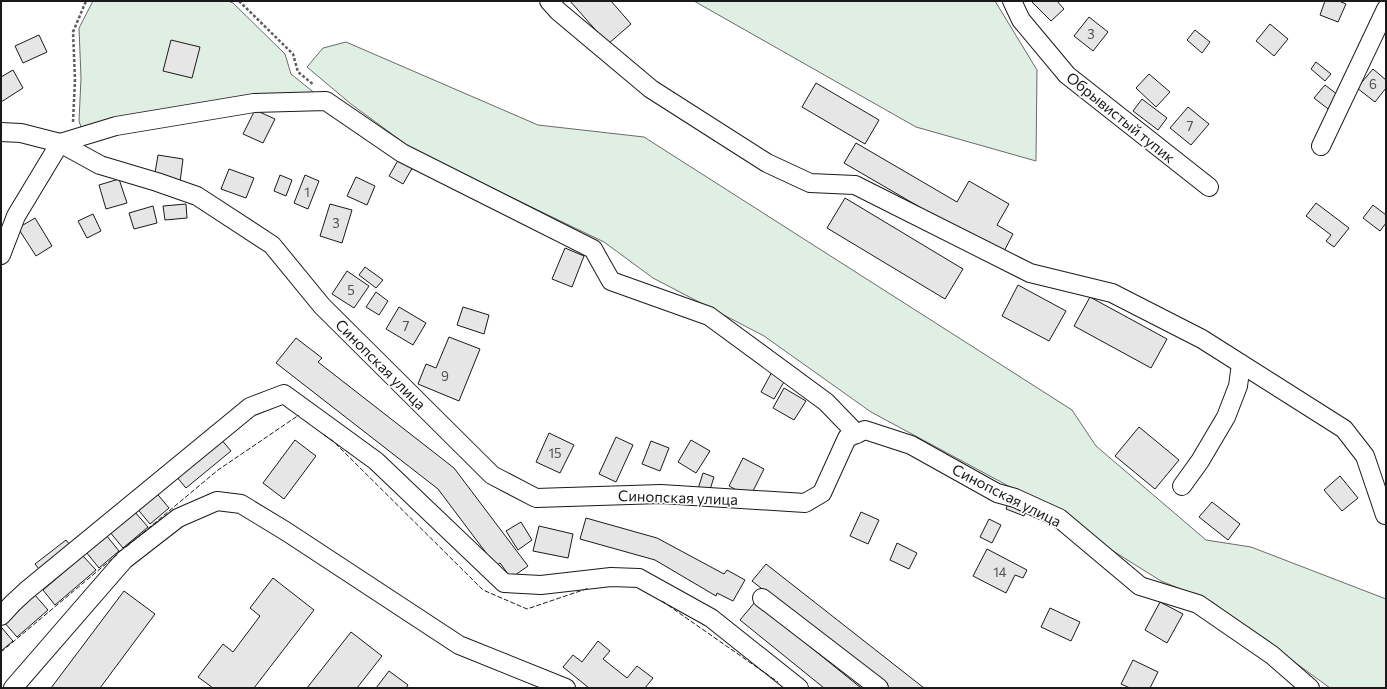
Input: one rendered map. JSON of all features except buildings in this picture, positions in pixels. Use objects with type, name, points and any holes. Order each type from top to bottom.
[{"type":"street","points":[[549,1],[558,11],[650,89],[767,163],[810,183],[855,185],[1030,272],[1112,293],[1202,339],[1344,429],[1364,456],[1385,514]]},
{"type":"street","name":"Обрывистый тупик","points":[[1012,1],[1021,20],[1067,75],[1209,187]]},
{"type":"street","points":[[1322,146],[1386,9]]},
{"type":"street","points":[[1,132],[21,133],[60,142],[116,126],[254,103],[326,101],[402,152],[593,249],[611,281],[709,316],[826,402],[857,434]]},
{"type":"street","points":[[1,255],[16,216],[60,142]]},
{"type":"street","name":"Синопская улица","points":[[60,142],[100,165],[197,196],[272,245],[322,306],[492,475],[536,498],[661,494],[805,503],[822,493],[847,438],[865,430],[911,445],[997,493],[1015,498],[1059,518],[1140,586],[1198,604],[1272,655],[1310,688]]},
{"type":"street","points":[[1182,486],[1226,417],[1238,386],[1241,364]]},
{"type":"street","points":[[1,616],[7,598],[250,407],[284,394],[376,461],[504,583],[541,585],[611,578],[639,578],[711,618],[799,688]]},
{"type":"street","points":[[13,688],[124,560],[178,518],[216,501],[241,504],[287,532],[459,646],[566,688]]},
{"type":"street","points":[[762,598],[878,688]]},
{"type":"path","points":[[60,142],[73,123],[75,79],[73,32],[86,1]]},
{"type":"path","points":[[239,1],[293,54],[298,72],[320,90],[326,101]]},
{"type":"green space","points":[[93,1],[228,1],[233,3],[285,54],[291,74],[317,95],[82,130],[79,121],[81,78],[79,28]]},
{"type":"green space","points":[[694,1],[995,1],[1037,70],[1036,161],[916,127]]},
{"type":"green space","points":[[346,42],[538,125],[644,137],[1072,410],[1096,446],[1206,540],[1251,547],[1386,599],[1386,688],[1330,688],[1212,602],[1161,581],[1014,489],[871,412],[764,336],[653,278],[604,242],[415,151],[351,104],[307,67],[323,48]]},
{"type":"fence","points":[[126,547],[218,470],[299,415]]},
{"type":"fence","points":[[324,435],[333,441],[483,590],[527,609],[589,588]]},
{"type":"fence","points":[[1,652],[119,553]]},
{"type":"fence","points":[[662,601],[778,682]]}]
